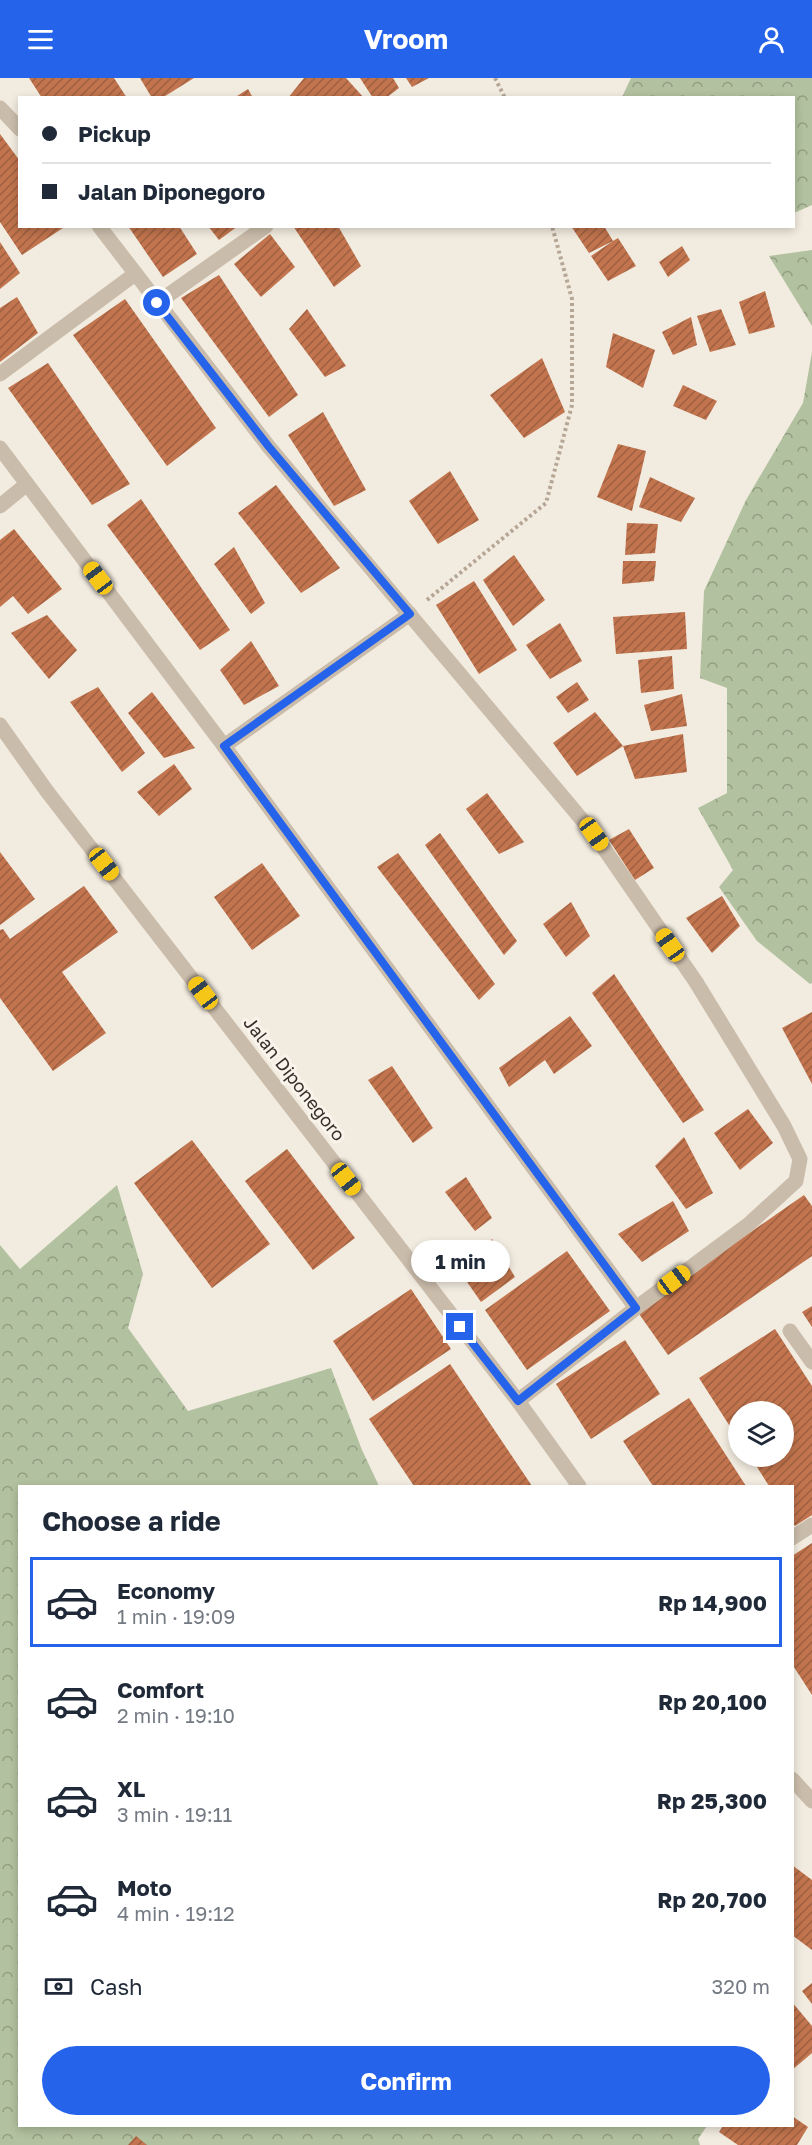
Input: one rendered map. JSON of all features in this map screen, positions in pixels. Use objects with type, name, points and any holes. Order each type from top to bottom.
[{"type":"street","points":[[0,108],[18,127]]},
{"type":"street","points":[[100,228],[269,447],[594,834],[702,991],[784,1126],[800,1159],[796,1181],[749,1224],[636,1308],[518,1401]]},
{"type":"street","points":[[157,303],[263,228]]},
{"type":"street","points":[[0,374],[135,274]]},
{"type":"street","points":[[0,448],[224,746],[636,1308]]},
{"type":"street","points":[[0,506],[27,484]]},
{"type":"street","points":[[224,746],[410,614]]},
{"type":"street","name":"Jalan Diponegoro","points":[[0,724],[46,790],[518,1401],[578,1485]]},
{"type":"street","points":[[790,1331],[812,1362]]},
{"type":"street","points":[[794,1537],[812,1525]]},
{"type":"street","points":[[794,1781],[812,1801]]},
{"type":"path","points":[[495,78],[504,96]]},
{"type":"path","points":[[410,614],[546,503],[572,405],[572,299],[553,228]]},
{"type":"green space","points":[[631,78],[812,78],[812,205],[795,213],[795,96],[622,96]]},
{"type":"green space","points":[[812,250],[812,326],[769,256]]},
{"type":"green space","points":[[812,352],[812,983],[810,984],[757,941],[719,887],[733,870],[698,808],[727,793],[727,688],[700,678],[704,591],[746,500],[803,403]]},
{"type":"green space","points":[[117,1185],[143,1274],[128,1328],[188,1411],[331,1368],[362,1450],[379,1485],[18,1485],[18,2127],[706,2127],[698,2139],[700,2145],[0,2145],[0,1245],[20,1269]]},
{"type":"building","points":[[29,78],[114,78],[126,96],[41,96]]},
{"type":"building","points":[[140,78],[194,78],[165,96],[151,96]]},
{"type":"building","points":[[304,78],[346,78],[362,96],[290,96]]},
{"type":"building","points":[[360,78],[393,78],[399,88],[389,96],[372,96]]},
{"type":"building","points":[[406,78],[429,78],[412,87]]},
{"type":"building","points":[[248,89],[252,96],[237,96]]},
{"type":"building","points":[[0,134],[18,158],[18,228],[63,228],[22,255],[0,222]]},
{"type":"building","points":[[129,228],[180,228],[197,254],[163,277]]},
{"type":"building","points":[[210,228],[235,228],[219,240]]},
{"type":"building","points":[[294,228],[339,228],[361,266],[334,287]]},
{"type":"building","points":[[572,228],[605,228],[613,241],[589,253]]},
{"type":"building","points":[[270,234],[295,267],[261,297],[234,264]]},
{"type":"building","points":[[618,238],[636,266],[608,281],[591,256]]},
{"type":"building","points":[[0,242],[20,273],[0,289]]},
{"type":"building","points":[[682,246],[690,260],[668,277],[659,262]]},
{"type":"building","points":[[219,275],[298,395],[269,417],[181,298]]},
{"type":"building","points":[[765,291],[775,327],[749,334],[739,302]]},
{"type":"building","points":[[17,297],[38,333],[0,362],[0,308]]},
{"type":"building","points":[[125,299],[216,428],[167,466],[73,335]]},
{"type":"building","points":[[307,309],[346,366],[325,377],[289,329]]},
{"type":"building","points":[[721,309],[736,345],[710,352],[697,316]]},
{"type":"building","points":[[691,317],[697,345],[673,355],[662,332]]},
{"type":"building","points":[[613,333],[655,350],[643,388],[606,367]]},
{"type":"building","points":[[542,358],[565,412],[524,438],[490,395]]},
{"type":"building","points":[[48,363],[130,484],[92,505],[8,388]]},
{"type":"building","points":[[683,385],[717,401],[706,420],[673,406]]},
{"type":"building","points":[[323,412],[366,490],[334,506],[288,435]]},
{"type":"building","points":[[618,444],[646,451],[632,511],[597,497]]},
{"type":"building","points":[[450,471],[479,520],[438,544],[409,501]]},
{"type":"building","points":[[650,477],[695,498],[681,522],[639,507]]},
{"type":"building","points":[[276,485],[340,568],[301,593],[238,513]]},
{"type":"building","points":[[141,499],[230,630],[200,650],[107,525]]},
{"type":"building","points":[[627,523],[658,524],[655,553],[625,555]]},
{"type":"building","points":[[14,529],[62,589],[28,614],[13,596],[0,607],[0,540]]},
{"type":"building","points":[[234,547],[265,603],[251,614],[214,564]]},
{"type":"building","points":[[514,555],[545,600],[513,626],[483,580]]},
{"type":"building","points":[[623,561],[656,561],[654,581],[622,584]]},
{"type":"building","points":[[474,581],[517,650],[479,674],[436,605]]},
{"type":"building","points":[[685,612],[687,649],[616,654],[613,617]]},
{"type":"building","points":[[47,615],[77,650],[49,679],[11,633]]},
{"type":"building","points":[[560,623],[582,661],[550,679],[526,645]]},
{"type":"building","points":[[251,641],[279,686],[244,705],[220,670]]},
{"type":"building","points":[[672,656],[674,689],[641,693],[638,660]]},
{"type":"building","points":[[577,682],[589,700],[568,713],[556,697]]},
{"type":"building","points":[[98,687],[145,753],[122,772],[70,702]]},
{"type":"building","points":[[152,692],[195,748],[164,758],[128,713]]},
{"type":"building","points":[[682,694],[687,726],[651,731],[644,705]]},
{"type":"building","points":[[595,712],[623,746],[577,776],[553,743]]},
{"type":"building","points":[[683,734],[687,772],[635,779],[623,746]]},
{"type":"building","points":[[174,764],[192,789],[159,816],[137,792]]},
{"type":"building","points":[[487,793],[524,842],[499,854],[466,809]]},
{"type":"building","points":[[629,829],[654,868],[635,880],[609,840]]},
{"type":"building","points":[[440,833],[517,941],[504,955],[425,845]]},
{"type":"building","points":[[0,852],[35,899],[0,925]]},
{"type":"building","points":[[398,853],[495,984],[479,1000],[377,867]]},
{"type":"building","points":[[262,863],[300,916],[252,950],[214,897]]},
{"type":"building","points":[[84,886],[118,932],[62,972],[106,1033],[53,1071],[0,998],[0,930],[3,929],[10,939]]},
{"type":"building","points":[[722,896],[740,926],[712,953],[686,918]]},
{"type":"building","points":[[571,902],[590,936],[566,957],[543,924]]},
{"type":"building","points":[[614,974],[704,1110],[683,1123],[592,993]]},
{"type":"building","points":[[812,1012],[812,1084],[782,1028]]},
{"type":"building","points":[[570,1016],[592,1046],[554,1074],[545,1060],[509,1087],[499,1068]]},
{"type":"building","points":[[392,1066],[433,1128],[413,1143],[368,1080]]},
{"type":"building","points":[[748,1109],[773,1143],[740,1170],[714,1133]]},
{"type":"building","points":[[684,1137],[713,1193],[686,1209],[655,1166]]},
{"type":"building","points":[[192,1140],[270,1244],[212,1288],[134,1183]]},
{"type":"building","points":[[287,1149],[355,1238],[313,1270],[245,1181]]},
{"type":"building","points":[[466,1177],[492,1218],[475,1231],[445,1192]]},
{"type":"building","points":[[804,1195],[812,1206],[812,1256],[668,1355],[637,1311]]},
{"type":"building","points":[[673,1201],[689,1231],[642,1262],[618,1234]]},
{"type":"building","points":[[492,1239],[515,1277],[481,1302],[458,1269]]},
{"type":"building","points":[[567,1251],[610,1311],[527,1370],[485,1310]]},
{"type":"building","points":[[411,1289],[451,1349],[373,1401],[333,1341]]},
{"type":"building","points":[[812,1306],[812,1327],[802,1312]]},
{"type":"building","points":[[775,1329],[812,1386],[812,1515],[795,1526],[794,1485],[768,1485],[757,1467],[794,1467],[794,1401],[728,1401],[728,1423],[699,1378]]},
{"type":"building","points":[[625,1340],[660,1394],[591,1439],[556,1384]]},
{"type":"building","points":[[450,1364],[531,1485],[413,1485],[369,1419]]},
{"type":"building","points":[[689,1398],[728,1458],[728,1467],[734,1467],[745,1485],[652,1485],[623,1441]]},
{"type":"building","points":[[812,1543],[812,1695],[794,1667],[794,1555]]},
{"type":"building","points":[[794,1866],[812,1880],[812,1950],[794,1936]]},
{"type":"building","points":[[812,1983],[812,2004],[802,1991]]},
{"type":"building","points":[[794,2004],[812,2026],[812,2053],[794,2068]]},
{"type":"building","points":[[794,2117],[808,2127],[797,2145],[738,2145],[719,2132],[722,2127],[794,2127]]},
{"type":"building","points":[[136,2136],[147,2145],[128,2145]]},
{"type":"route","points":[[157,303],[269,447],[410,614],[224,746],[636,1308],[518,1401],[460,1327]]}]
